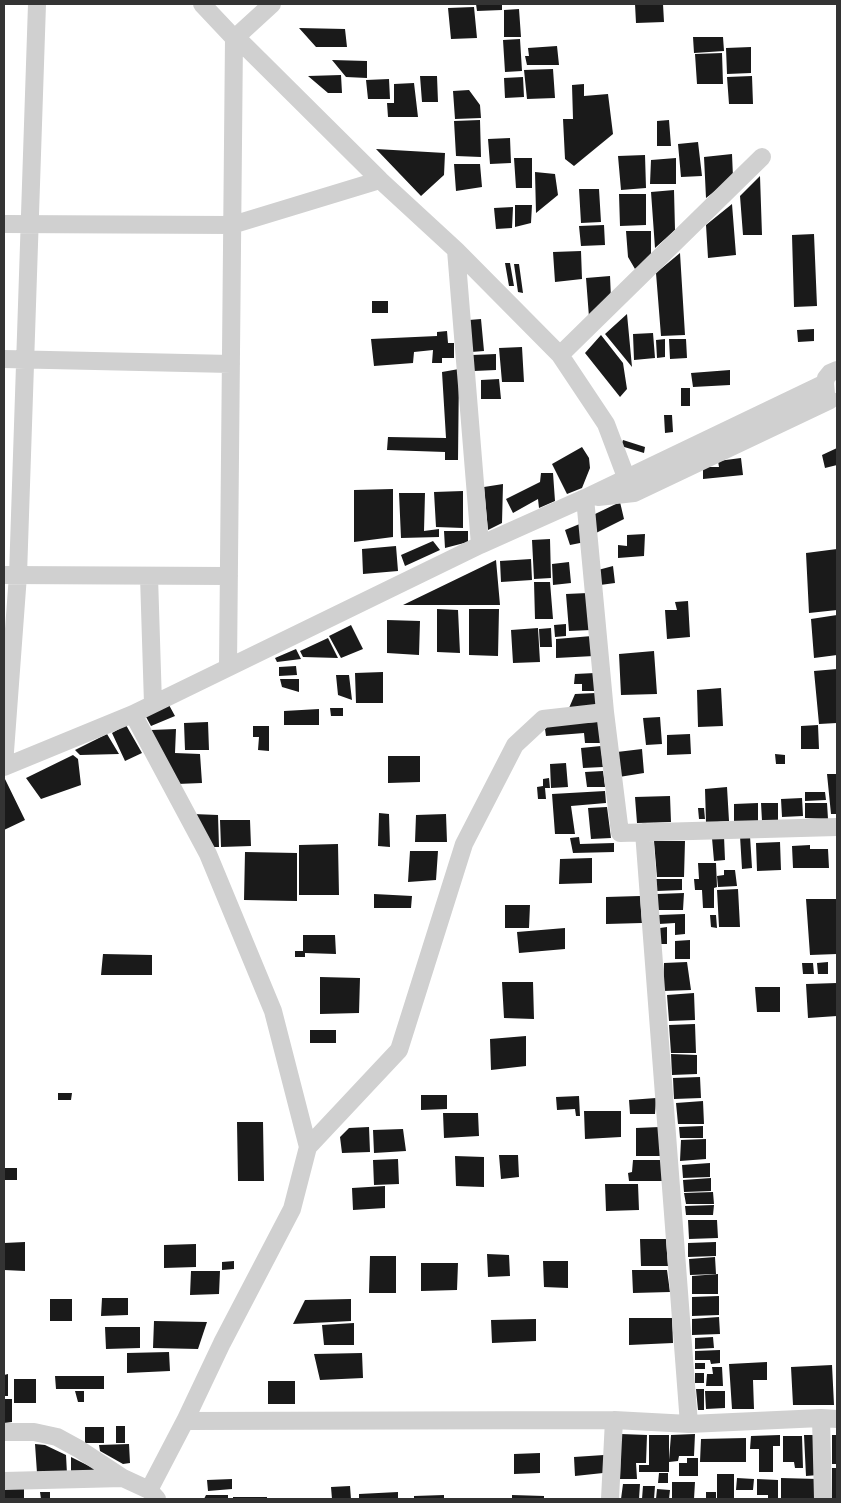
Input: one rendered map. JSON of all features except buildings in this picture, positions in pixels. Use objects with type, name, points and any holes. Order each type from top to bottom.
[{"type":"street","points":[[37,4],[25,360],[11,575],[4,766],[133,714],[480,545],[626,478],[831,396]]},
{"type":"street","points":[[202,4],[380,180],[456,250],[560,355],[606,424],[626,478]]},
{"type":"street","points":[[228,668],[235,37],[272,4]]},
{"type":"street","points":[[560,355],[762,156]]},
{"type":"street","points":[[4,224],[232,225],[380,180]]},
{"type":"street","points":[[456,250],[480,545]]},
{"type":"street","points":[[4,359],[231,364]]},
{"type":"street","points":[[831,396],[830,373],[837,370]]},
{"type":"street","points":[[585,498],[634,493],[831,396]]},
{"type":"street","points":[[585,498],[604,712],[620,833],[837,827]]},
{"type":"street","points":[[11,575],[229,576]]},
{"type":"street","points":[[149,576],[153,704]]},
{"type":"street","points":[[4,1432],[34,1432],[57,1437],[153,1495],[185,1420],[222,1343],[292,1209],[308,1147],[399,1050],[464,844],[515,745],[543,719],[604,712]]},
{"type":"street","points":[[133,714],[208,854],[273,1012],[308,1147]]},
{"type":"street","points":[[644,832],[689,1424]]},
{"type":"street","points":[[185,1420],[614,1420],[689,1424],[829,1419],[823,1499]]},
{"type":"street","points":[[610,1499],[614,1420]]},
{"type":"street","points":[[4,1481],[123,1478]]}]
